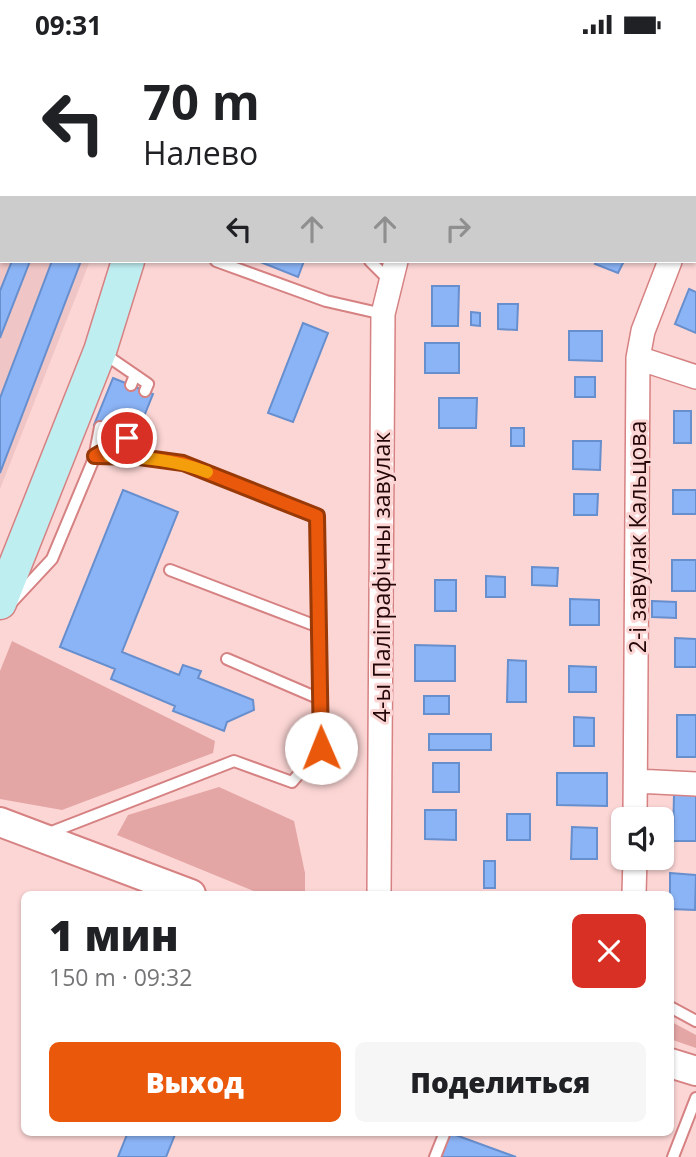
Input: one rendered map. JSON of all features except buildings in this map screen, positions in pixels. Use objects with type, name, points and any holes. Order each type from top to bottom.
[{"type":"main road","points":[[0,603],[113,359],[128,263]]},
{"type":"street","name":"2-і завулак Кальцова","points":[[635,807],[638,358],[643,331],[669,263]]},
{"type":"street","name":"4-ы Паліграфічны завулак","points":[[379,891],[383,314],[392,270]]},
{"type":"street","points":[[638,358],[696,377]]},
{"type":"street","points":[[636,781],[696,784]]},
{"type":"street","points":[[0,822],[183,891]]},
{"type":"street","points":[[634,891],[635,870]]},
{"type":"street","points":[[674,1064],[696,1071]]},
{"type":"lane","points":[[222,263],[326,301],[383,314]]},
{"type":"lane","points":[[375,263],[392,270]]},
{"type":"lane","points":[[113,359],[133,380],[148,384],[145,391]]},
{"type":"lane","points":[[113,359],[119,380]]},
{"type":"lane","points":[[0,615],[52,559],[95,456],[100,428]]},
{"type":"lane","points":[[95,456],[113,432]]},
{"type":"lane","points":[[95,456],[127,438]]},
{"type":"lane","points":[[40,837],[234,761],[292,782],[321,748],[317,516],[183,463],[139,457],[95,456]]},
{"type":"lane","points":[[170,570],[319,627]]},
{"type":"lane","points":[[227,659],[320,699]]},
{"type":"lane","points":[[674,1009],[696,1021]]},
{"type":"lane","points":[[673,1157],[696,1098]]},
{"type":"lane","points":[[435,1157],[443,1136]]},
{"type":"shaded area","points":[[0,263],[89,263],[0,489]]},
{"type":"shaded area","points":[[12,641],[215,741],[213,753],[62,810],[0,799],[0,671]]},
{"type":"shaded area","points":[[219,787],[294,821],[305,873],[305,891],[254,891],[117,835],[128,815]]},
{"type":"shaded area","points":[[674,1023],[696,1035],[696,1048],[674,1040]]},
{"type":"slow traffic","points":[[109,456],[183,463],[207,472]]},
{"type":"route","points":[[127,438],[95,456],[139,457],[183,463],[317,516],[321,748]]}]
